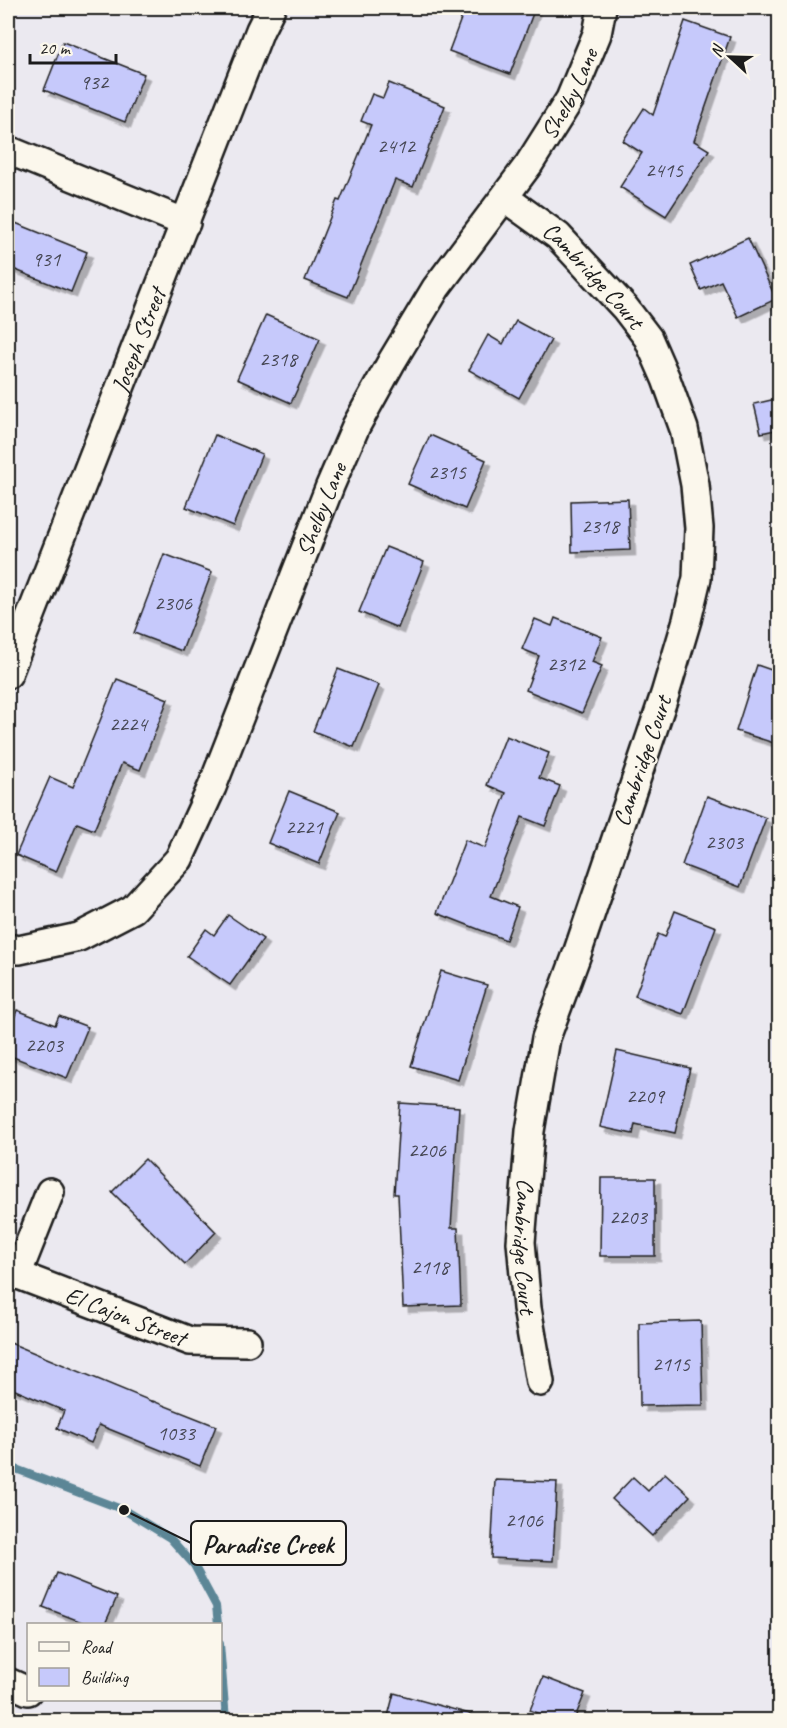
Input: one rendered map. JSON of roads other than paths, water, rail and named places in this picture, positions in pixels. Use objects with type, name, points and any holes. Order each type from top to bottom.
[{"type":"street","name":"Joseph Street","points":[[8,674],[260,30],[271,8]]},
{"type":"street","name":"Shelby Lane","points":[[8,948],[19,950],[79,937],[133,909],[179,859],[212,787],[330,486],[356,426],[436,288],[529,164],[570,99],[597,34],[602,8]]},
{"type":"street","points":[[8,150],[186,223]]},
{"type":"street","name":"Cambridge Court","points":[[504,198],[558,236],[625,308],[648,338],[684,429],[695,485],[699,528],[696,578],[687,620],[665,694],[546,1038],[530,1131],[520,1242],[527,1308],[540,1382]]},
{"type":"street","points":[[12,1273],[50,1192]]},
{"type":"street","name":"El Cajon Street","points":[[12,1273],[190,1341],[247,1342]]},
{"type":"street","points":[[8,1682],[27,1691]]},
{"type":"waterway","points":[[8,1466],[124,1510],[170,1538],[194,1565],[216,1606],[218,1623]]},
{"type":"waterway","points":[[222,1669],[226,1720]]},
{"type":"place","name":"Paradise Creek","points":[[124,1510]]}]
